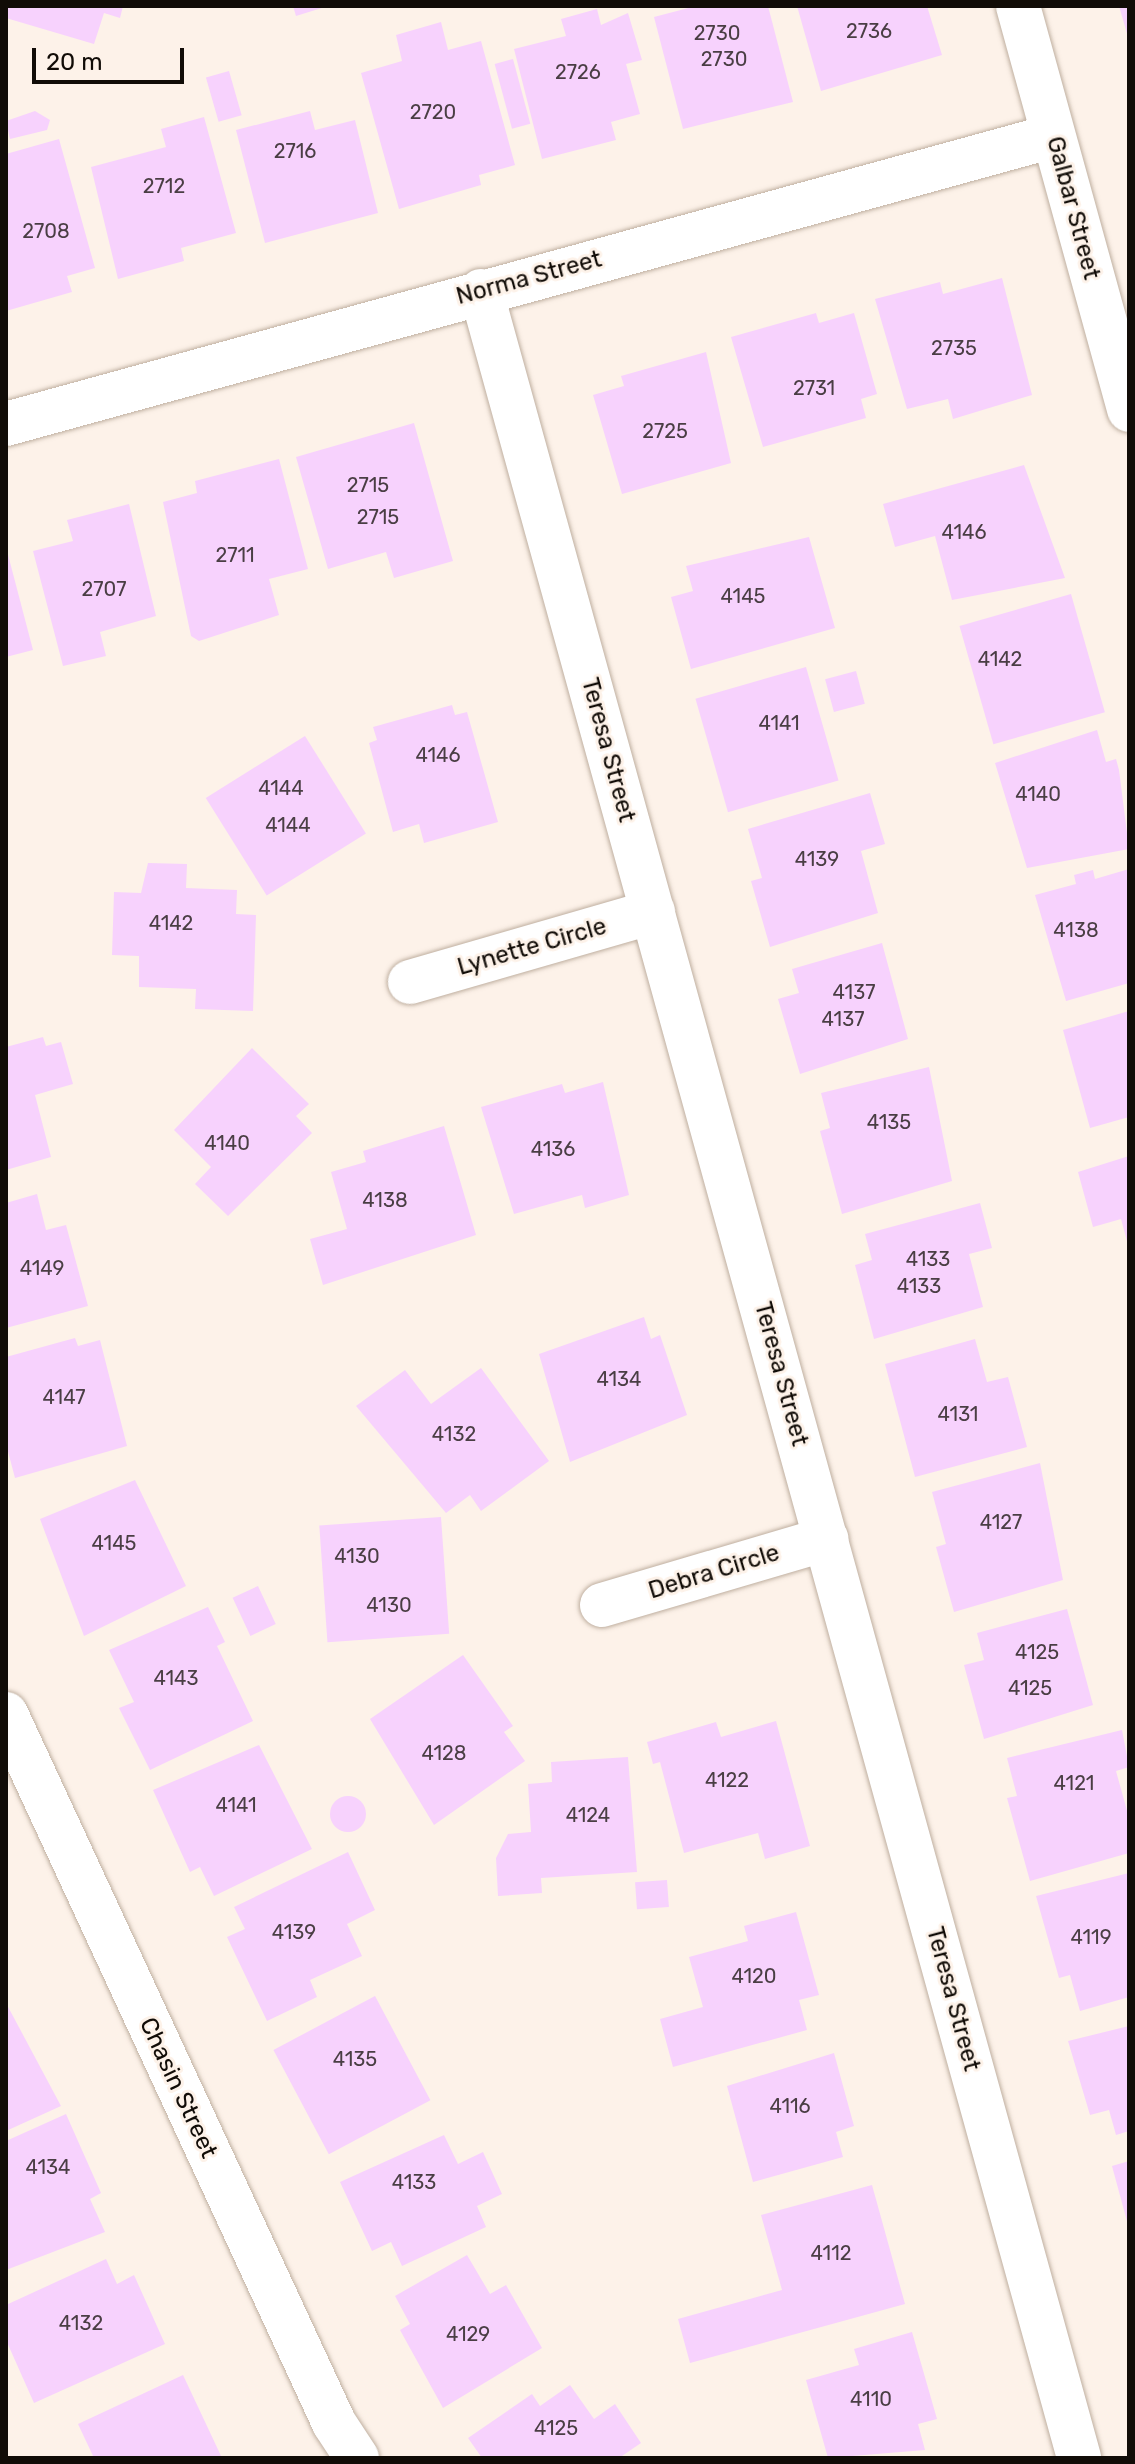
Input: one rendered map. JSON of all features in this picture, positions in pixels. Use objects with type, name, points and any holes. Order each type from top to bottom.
[{"type":"street","name":"Galbar Street","points":[[1018,6],[1129,410]]},
{"type":"street","name":"Norma Street","points":[[6,424],[1053,136]]},
{"type":"street","name":"Teresa Street","points":[[481,291],[1079,2458]]},
{"type":"street","name":"Lynette Circle","points":[[410,982],[653,912]]},
{"type":"street","name":"Debra Circle","points":[[602,1605],[826,1539]]},
{"type":"street","name":"Chasin Street","points":[[6,1714],[334,2423],[357,2458]]},
{"type":"building","points":[[6,6],[123,6],[120,18],[104,13],[94,44],[6,18]]},
{"type":"building","points":[[293,6],[325,6],[325,7],[296,16]]},
{"type":"building","points":[[696,6],[768,6],[793,102],[683,129],[654,17]]},
{"type":"building","points":[[797,6],[927,6],[942,55],[821,91]]},
{"type":"building","points":[[1119,6],[1129,6],[1128,37]]},
{"type":"building","points":[[597,9],[601,25],[628,13],[642,60],[626,64],[640,114],[611,122],[616,140],[542,159],[514,49],[566,36],[561,19]]},
{"type":"building","points":[[441,22],[448,50],[481,41],[515,165],[479,175],[481,185],[399,209],[361,73],[402,61],[396,35]]},
{"type":"building","points":[[513,59],[530,124],[512,129],[495,64]]},
{"type":"building","points":[[229,71],[242,115],[219,122],[206,78]]},
{"type":"building","points":[[35,111],[50,120],[47,130],[10,139],[6,121]]},
{"type":"building","points":[[310,111],[315,130],[355,120],[378,213],[265,243],[236,130]]},
{"type":"building","points":[[204,117],[236,233],[181,248],[184,261],[118,279],[91,167],[166,147],[161,129]]},
{"type":"building","points":[[59,139],[95,268],[67,276],[72,292],[6,311],[6,154]]},
{"type":"building","points":[[1002,278],[1032,395],[953,419],[948,399],[907,409],[875,299],[940,282],[943,294]]},
{"type":"building","points":[[816,313],[819,323],[854,313],[877,394],[861,399],[866,418],[763,447],[731,337]]},
{"type":"building","points":[[706,352],[731,463],[622,494],[593,395],[624,386],[621,376]]},
{"type":"building","points":[[414,423],[453,561],[394,578],[386,552],[328,569],[296,457]]},
{"type":"building","points":[[279,459],[308,569],[269,579],[279,615],[199,641],[191,636],[163,502],[197,493],[195,481]]},
{"type":"building","points":[[1024,465],[1065,578],[952,600],[935,536],[895,547],[883,504]]},
{"type":"building","points":[[129,504],[156,616],[100,632],[106,656],[63,666],[33,551],[73,541],[67,520]]},
{"type":"building","points":[[809,537],[835,628],[691,669],[671,597],[693,591],[686,566]]},
{"type":"building","points":[[6,547],[33,650],[6,657]]},
{"type":"building","points":[[1071,594],[1105,712],[993,744],[959,626]]},
{"type":"building","points":[[806,667],[839,780],[728,812],[695,699]]},
{"type":"building","points":[[856,671],[865,704],[834,712],[825,679]]},
{"type":"building","points":[[452,705],[455,715],[467,712],[498,822],[424,843],[419,824],[393,832],[369,743],[377,740],[373,727]]},
{"type":"building","points":[[1097,730],[1106,762],[1116,759],[1119,770],[1129,849],[1027,868],[995,763]]},
{"type":"building","points":[[305,736],[366,834],[267,896],[206,798]]},
{"type":"building","points":[[870,793],[885,844],[861,851],[878,913],[770,947],[751,881],[762,878],[748,829]]},
{"type":"building","points":[[148,863],[187,864],[186,888],[237,890],[236,914],[256,915],[253,1011],[195,1009],[196,989],[139,987],[139,956],[112,955],[114,892],[141,893]]},
{"type":"building","points":[[1129,869],[1129,983],[1066,1001],[1035,895],[1076,884],[1074,875],[1093,870],[1095,879]]},
{"type":"building","points":[[882,943],[908,1039],[800,1074],[778,999],[799,993],[792,969]]},
{"type":"building","points":[[1129,1011],[1129,1117],[1090,1128],[1063,1030]]},
{"type":"building","points":[[43,1037],[46,1046],[61,1042],[73,1084],[35,1095],[51,1157],[6,1170],[6,1047]]},
{"type":"building","points":[[252,1048],[309,1104],[296,1116],[312,1133],[228,1216],[195,1184],[211,1167],[174,1130]]},
{"type":"building","points":[[929,1067],[952,1181],[842,1214],[820,1131],[830,1128],[821,1093]]},
{"type":"building","points":[[603,1082],[629,1195],[585,1208],[582,1195],[514,1214],[481,1107],[562,1084],[565,1093]]},
{"type":"building","points":[[444,1126],[476,1235],[323,1285],[310,1239],[347,1229],[331,1172],[366,1162],[363,1151]]},
{"type":"building","points":[[1129,1156],[1128,1245],[1121,1219],[1093,1227],[1078,1172]]},
{"type":"building","points":[[37,1194],[46,1230],[66,1225],[88,1306],[6,1328],[6,1203]]},
{"type":"building","points":[[980,1203],[992,1248],[969,1254],[983,1307],[874,1339],[855,1265],[872,1260],[865,1234]]},
{"type":"building","points":[[644,1317],[651,1339],[660,1335],[687,1415],[570,1462],[539,1354]]},
{"type":"building","points":[[75,1338],[78,1346],[100,1340],[127,1446],[15,1478],[6,1444],[6,1357]]},
{"type":"building","points":[[975,1339],[987,1382],[1008,1377],[1027,1447],[915,1477],[885,1364]]},
{"type":"building","points":[[481,1368],[549,1461],[481,1511],[470,1495],[446,1513],[356,1406],[405,1370],[431,1404]]},
{"type":"building","points":[[1040,1463],[1063,1580],[954,1612],[936,1547],[946,1544],[932,1492]]},
{"type":"building","points":[[135,1480],[186,1586],[84,1636],[40,1519]]},
{"type":"building","points":[[441,1517],[449,1634],[327,1642],[319,1526]]},
{"type":"building","points":[[258,1586],[276,1624],[250,1636],[233,1598]]},
{"type":"building","points":[[208,1607],[225,1642],[217,1646],[253,1721],[150,1770],[119,1708],[134,1702],[109,1650]]},
{"type":"building","points":[[1067,1609],[1093,1705],[984,1739],[964,1665],[984,1660],[977,1633]]},
{"type":"building","points":[[463,1655],[513,1726],[504,1732],[525,1761],[434,1825],[370,1719]]},
{"type":"building","points":[[776,1721],[810,1846],[765,1859],[758,1833],[684,1853],[660,1762],[653,1764],[647,1742],[716,1722],[721,1737]]},
{"type":"building","points":[[1122,1730],[1129,1767],[1116,1771],[1129,1818],[1129,1853],[1030,1881],[1007,1798],[1017,1796],[1007,1758]]},
{"type":"building","points":[[259,1745],[312,1849],[214,1896],[200,1867],[190,1872],[153,1790]]},
{"type":"building","points":[[628,1757],[637,1872],[541,1878],[542,1893],[498,1896],[496,1858],[508,1834],[531,1832],[528,1784],[552,1782],[551,1762]]},
{"type":"building","points":[[348,1796],[361,1801],[366,1814],[361,1827],[348,1832],[335,1827],[330,1814],[335,1801]]},
{"type":"building","points":[[348,1852],[375,1910],[347,1924],[362,1956],[310,1980],[317,1997],[267,2021],[227,1937],[245,1929],[234,1907]]},
{"type":"building","points":[[1129,1873],[1129,1997],[1080,2011],[1070,1975],[1059,1978],[1036,1896]]},
{"type":"building","points":[[667,1880],[669,1907],[637,1909],[635,1882]]},
{"type":"building","points":[[796,1912],[819,1995],[799,2000],[807,2030],[673,2067],[660,2019],[703,2007],[689,1957],[748,1941],[744,1926]]},
{"type":"building","points":[[375,1996],[430,2100],[329,2154],[273,2050]]},
{"type":"building","points":[[6,2003],[61,2106],[6,2131]]},
{"type":"building","points":[[1129,2026],[1129,2131],[1116,2135],[1109,2110],[1090,2115],[1068,2041]]},
{"type":"building","points":[[834,2053],[854,2126],[836,2132],[843,2157],[753,2182],[727,2086]]},
{"type":"building","points":[[66,2114],[101,2193],[90,2199],[105,2232],[6,2270],[6,2141]]},
{"type":"building","points":[[444,2135],[458,2164],[483,2152],[502,2194],[477,2206],[486,2227],[402,2266],[391,2242],[372,2251],[340,2182]]},
{"type":"building","points":[[1129,2161],[1129,2225],[1128,2225],[1112,2166]]},
{"type":"building","points":[[872,2185],[905,2304],[690,2363],[678,2319],[782,2290],[761,2215]]},
{"type":"building","points":[[467,2255],[490,2294],[506,2285],[542,2348],[443,2408],[400,2330],[410,2324],[395,2296]]},
{"type":"building","points":[[106,2259],[117,2284],[134,2275],[165,2344],[34,2403],[6,2340],[6,2305]]},
{"type":"building","points":[[912,2332],[937,2419],[918,2424],[925,2450],[828,2458],[806,2380],[859,2365],[854,2349]]},
{"type":"building","points":[[183,2375],[222,2458],[94,2458],[78,2424]]},
{"type":"building","points":[[570,2385],[594,2419],[615,2404],[641,2443],[619,2458],[482,2458],[468,2438],[532,2394],[540,2406]]}]
